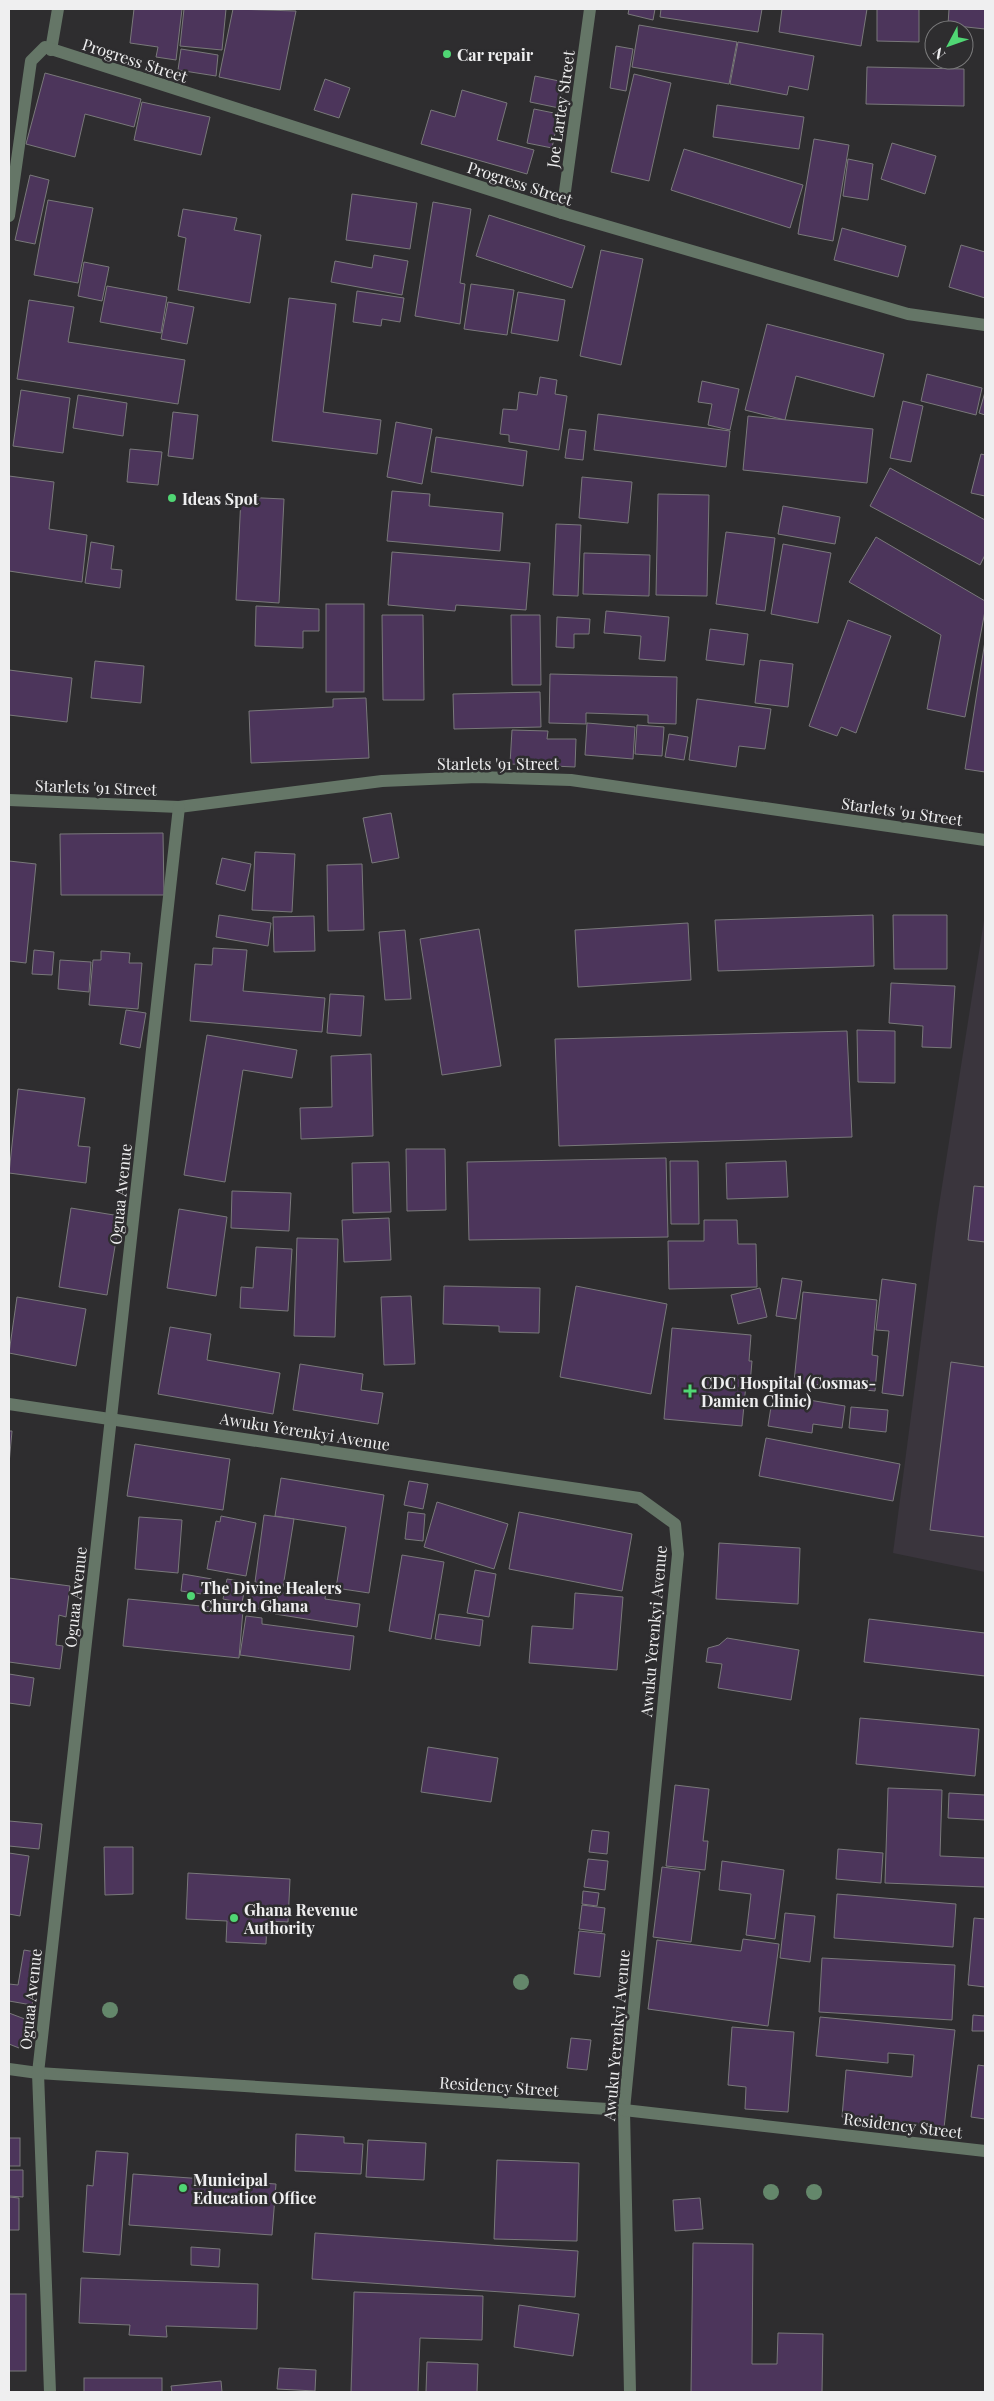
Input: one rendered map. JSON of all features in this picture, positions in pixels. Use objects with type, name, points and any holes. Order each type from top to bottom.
[{"type":"street","points":[[9,216],[30,60],[45,47],[51,50],[58,9]]},
{"type":"street","name":"Joe Lartey Street","points":[[562,213],[590,9]]},
{"type":"street","name":"Progress Street","points":[[51,50],[562,213],[908,314],[985,325]]},
{"type":"street","name":"Starlets '91 Street","points":[[9,800],[179,807],[382,781],[477,777],[571,780],[985,840]]},
{"type":"street","name":"Oguaa Avenue","points":[[50,2392],[38,2073],[179,807]]},
{"type":"street","name":"Awuku Yerenkyi Avenue","points":[[9,1404],[640,1498],[676,1524],[678,1554],[624,2110],[630,2392]]},
{"type":"street","name":"Residency Street","points":[[9,2069],[38,2073],[624,2110],[985,2151]]},
{"type":"shaded area","points":[[985,914],[985,1572],[893,1553],[937,1218]]},
{"type":"building","points":[[134,9],[182,9],[176,60],[156,57],[158,47],[130,43]]},
{"type":"building","points":[[184,9],[226,9],[222,50],[180,46]]},
{"type":"building","points":[[233,9],[296,11],[280,90],[219,77]]},
{"type":"building","points":[[629,9],[655,9],[653,20],[628,14]]},
{"type":"building","points":[[661,9],[762,9],[758,32],[660,17]]},
{"type":"building","points":[[782,9],[867,9],[861,46],[779,32]]},
{"type":"building","points":[[877,9],[919,9],[919,42],[877,41]]},
{"type":"building","points":[[949,9],[985,9],[985,29],[974,28],[974,20],[948,20]]},
{"type":"building","points":[[639,25],[737,42],[729,84],[632,67]]},
{"type":"building","points":[[738,42],[814,56],[808,90],[789,86],[787,95],[730,84]]},
{"type":"building","points":[[616,46],[633,49],[626,91],[610,88]]},
{"type":"building","points":[[181,49],[218,55],[216,76],[178,70]]},
{"type":"building","points":[[867,67],[964,70],[964,106],[866,104]]},
{"type":"building","points":[[45,73],[141,99],[134,127],[85,114],[75,157],[26,144]]},
{"type":"building","points":[[634,74],[671,83],[649,181],[611,172]]},
{"type":"building","points":[[535,76],[564,82],[559,108],[530,102]]},
{"type":"building","points":[[325,79],[350,88],[339,118],[314,110]]},
{"type":"building","points":[[462,90],[507,103],[497,140],[534,150],[527,174],[421,144],[431,110],[455,117]]},
{"type":"building","points":[[142,102],[210,117],[201,155],[134,140]]},
{"type":"building","points":[[717,105],[804,117],[799,149],[713,137]]},
{"type":"building","points":[[534,109],[559,114],[552,148],[527,143]]},
{"type":"building","points":[[814,139],[849,145],[833,241],[798,234]]},
{"type":"building","points":[[892,143],[936,156],[925,194],[881,179]]},
{"type":"building","points":[[684,149],[803,185],[790,228],[671,190]]},
{"type":"building","points":[[848,159],[873,164],[868,200],[843,196]]},
{"type":"building","points":[[30,175],[49,180],[35,244],[15,240]]},
{"type":"building","points":[[352,194],[417,203],[410,249],[346,240]]},
{"type":"building","points":[[48,200],[93,208],[78,283],[34,275]]},
{"type":"building","points":[[433,202],[471,209],[460,283],[465,284],[460,324],[415,316]]},
{"type":"building","points":[[183,209],[237,218],[234,230],[261,235],[250,303],[178,290],[186,238],[178,236]]},
{"type":"building","points":[[489,215],[585,246],[572,288],[476,256]]},
{"type":"building","points":[[842,228],[906,246],[898,277],[834,260]]},
{"type":"building","points":[[961,245],[985,252],[985,298],[949,287]]},
{"type":"building","points":[[601,250],[643,259],[621,365],[580,356]]},
{"type":"building","points":[[374,255],[408,261],[402,295],[331,282],[335,261],[372,268]]},
{"type":"building","points":[[84,262],[109,267],[102,301],[78,296]]},
{"type":"building","points":[[471,284],[514,290],[507,335],[464,329]]},
{"type":"building","points":[[107,286],[167,297],[161,333],[100,322]]},
{"type":"building","points":[[357,291],[404,298],[400,322],[382,319],[381,326],[353,322]]},
{"type":"building","points":[[518,292],[565,300],[558,341],[511,333]]},
{"type":"building","points":[[289,298],[336,304],[323,412],[381,420],[377,454],[272,441]]},
{"type":"building","points":[[29,300],[74,307],[68,342],[185,360],[178,404],[17,379]]},
{"type":"building","points":[[168,302],[194,307],[187,344],[161,339]]},
{"type":"building","points":[[767,324],[884,354],[874,397],[796,376],[785,420],[745,410]]},
{"type":"building","points":[[927,374],[982,388],[976,415],[921,401]]},
{"type":"building","points":[[540,377],[557,380],[555,394],[567,396],[559,450],[509,442],[509,435],[500,434],[503,409],[517,410],[519,392],[537,395]]},
{"type":"building","points":[[702,381],[739,389],[730,430],[708,425],[712,404],[698,402]]},
{"type":"building","points":[[21,390],[70,398],[63,453],[13,446]]},
{"type":"building","points":[[985,392],[985,415],[979,413]]},
{"type":"building","points":[[78,395],[127,403],[123,436],[73,428]]},
{"type":"building","points":[[903,401],[923,406],[911,462],[890,458]]},
{"type":"building","points":[[173,412],[198,415],[193,459],[168,456]]},
{"type":"building","points":[[598,414],[730,431],[726,467],[594,450]]},
{"type":"building","points":[[748,416],[873,429],[867,483],[743,470]]},
{"type":"building","points":[[396,422],[432,429],[422,484],[387,477]]},
{"type":"building","points":[[569,429],[586,431],[583,460],[565,458]]},
{"type":"building","points":[[436,437],[527,451],[523,486],[431,472]]},
{"type":"building","points":[[130,449],[162,452],[158,485],[127,482]]},
{"type":"building","points":[[981,454],[985,455],[985,496],[971,493]]},
{"type":"building","points":[[890,468],[985,520],[985,555],[980,565],[870,506]]},
{"type":"building","points":[[9,476],[54,482],[49,529],[87,535],[82,582],[9,571]]},
{"type":"building","points":[[582,477],[632,482],[628,523],[579,518]]},
{"type":"building","points":[[392,491],[430,494],[429,506],[503,513],[500,551],[387,541]]},
{"type":"building","points":[[658,494],[709,495],[707,596],[656,595]]},
{"type":"building","points":[[241,497],[284,499],[279,603],[236,600]]},
{"type":"building","points":[[783,506],[840,517],[835,544],[778,534]]},
{"type":"building","points":[[556,524],[581,525],[578,596],[553,595]]},
{"type":"building","points":[[726,532],[775,538],[765,611],[716,604]]},
{"type":"building","points":[[876,537],[985,601],[985,611],[965,717],[927,709],[941,635],[849,582]]},
{"type":"building","points":[[91,542],[114,546],[111,569],[122,570],[120,588],[85,583]]},
{"type":"building","points":[[783,544],[831,553],[818,623],[771,614]]},
{"type":"building","points":[[392,552],[530,563],[526,610],[456,605],[455,611],[388,605]]},
{"type":"building","points":[[584,553],[650,555],[649,596],[583,594]]},
{"type":"building","points":[[326,604],[364,604],[364,692],[326,692]]},
{"type":"building","points":[[256,606],[319,609],[319,631],[303,631],[303,648],[255,646]]},
{"type":"building","points":[[606,611],[669,617],[665,661],[639,659],[641,636],[604,633]]},
{"type":"building","points":[[382,615],[423,615],[424,700],[383,700]]},
{"type":"building","points":[[511,615],[540,615],[541,685],[512,685]]},
{"type":"building","points":[[557,617],[590,619],[589,634],[574,634],[574,648],[556,647]]},
{"type":"building","points":[[848,620],[891,636],[856,733],[841,727],[837,736],[809,726]]},
{"type":"building","points":[[710,629],[748,634],[744,665],[706,660]]},
{"type":"building","points":[[985,641],[985,772],[965,769]]},
{"type":"building","points":[[760,660],[793,664],[788,707],[755,703]]},
{"type":"building","points":[[95,661],[144,666],[141,703],[91,698]]},
{"type":"building","points":[[9,670],[72,678],[67,722],[9,715]]},
{"type":"building","points":[[550,674],[677,677],[676,724],[648,723],[648,715],[586,713],[586,724],[549,723]]},
{"type":"building","points":[[540,692],[541,727],[454,729],[453,694]]},
{"type":"building","points":[[366,698],[369,758],[251,763],[249,711],[333,707],[333,699]]},
{"type":"building","points":[[697,699],[771,709],[765,749],[739,746],[736,767],[689,760]]},
{"type":"building","points":[[587,723],[635,727],[633,759],[585,755]]},
{"type":"building","points":[[637,725],[664,727],[662,756],[635,754]]},
{"type":"building","points":[[512,730],[548,731],[547,739],[576,739],[575,767],[510,764]]},
{"type":"building","points":[[669,734],[688,737],[684,760],[665,757]]},
{"type":"building","points":[[391,813],[399,858],[372,863],[363,818]]},
{"type":"building","points":[[163,833],[164,895],[61,895],[60,834]]},
{"type":"building","points":[[255,852],[295,854],[292,912],[252,910]]},
{"type":"building","points":[[222,858],[251,864],[245,891],[216,884]]},
{"type":"building","points":[[9,861],[36,864],[26,963],[9,961]]},
{"type":"building","points":[[362,864],[364,930],[328,931],[327,865]]},
{"type":"building","points":[[219,915],[271,923],[268,946],[216,937]]},
{"type":"building","points":[[873,915],[874,966],[718,971],[715,920]]},
{"type":"building","points":[[893,915],[947,915],[947,969],[894,969]]},
{"type":"building","points":[[314,916],[315,951],[274,952],[273,917]]},
{"type":"building","points":[[688,923],[691,980],[578,987],[575,930]]},
{"type":"building","points":[[479,929],[501,1066],[442,1075],[420,939]]},
{"type":"building","points":[[405,930],[411,999],[385,1000],[379,932]]},
{"type":"building","points":[[213,948],[247,950],[243,991],[325,998],[322,1032],[190,1021],[195,964],[212,965]]},
{"type":"building","points":[[34,950],[54,952],[52,975],[32,974]]},
{"type":"building","points":[[101,951],[130,953],[129,963],[142,963],[138,1009],[89,1005],[93,960],[101,960]]},
{"type":"building","points":[[60,960],[91,962],[89,992],[58,989]]},
{"type":"building","points":[[891,983],[955,986],[951,1048],[922,1047],[923,1026],[889,1023]]},
{"type":"building","points":[[330,994],[364,996],[361,1036],[327,1033]]},
{"type":"building","points":[[126,1010],[146,1013],[140,1048],[120,1044]]},
{"type":"building","points":[[857,1030],[895,1031],[895,1083],[858,1082]]},
{"type":"building","points":[[847,1031],[852,1137],[559,1146],[555,1039]]},
{"type":"building","points":[[207,1035],[297,1050],[292,1078],[243,1070],[225,1182],[184,1175]]},
{"type":"building","points":[[371,1054],[373,1136],[301,1139],[300,1108],[332,1107],[331,1056]]},
{"type":"building","points":[[18,1089],[85,1098],[78,1146],[90,1147],[86,1183],[9,1173]]},
{"type":"building","points":[[406,1149],[445,1149],[446,1210],[407,1211]]},
{"type":"building","points":[[666,1158],[668,1237],[469,1240],[467,1162]]},
{"type":"building","points":[[670,1161],[698,1161],[699,1224],[671,1224]]},
{"type":"building","points":[[786,1161],[788,1197],[727,1199],[726,1163]]},
{"type":"building","points":[[389,1162],[391,1212],[353,1213],[352,1163]]},
{"type":"building","points":[[974,1186],[985,1187],[985,1242],[968,1240]]},
{"type":"building","points":[[232,1191],[291,1193],[289,1231],[231,1228]]},
{"type":"building","points":[[71,1208],[120,1216],[107,1295],[59,1287]]},
{"type":"building","points":[[179,1209],[227,1217],[216,1296],[167,1288]]},
{"type":"building","points":[[389,1218],[391,1260],[344,1262],[342,1220]]},
{"type":"building","points":[[704,1220],[737,1220],[738,1244],[756,1244],[757,1287],[669,1289],[668,1241],[704,1241]]},
{"type":"building","points":[[297,1238],[338,1239],[335,1337],[294,1336]]},
{"type":"building","points":[[256,1247],[292,1249],[288,1311],[240,1308],[241,1287],[253,1288]]},
{"type":"building","points":[[782,1278],[802,1281],[796,1319],[776,1316]]},
{"type":"building","points":[[882,1279],[916,1284],[903,1396],[882,1393],[889,1331],[876,1330]]},
{"type":"building","points":[[444,1286],[540,1288],[539,1333],[499,1332],[499,1326],[443,1324]]},
{"type":"building","points":[[576,1286],[667,1304],[651,1394],[560,1377]]},
{"type":"building","points":[[760,1288],[767,1317],[738,1324],[731,1295]]},
{"type":"building","points":[[803,1292],[877,1300],[872,1355],[878,1356],[875,1391],[794,1382]]},
{"type":"building","points":[[411,1296],[415,1364],[384,1365],[381,1297]]},
{"type":"building","points":[[17,1297],[86,1309],[76,1366],[9,1353]]},
{"type":"building","points":[[170,1327],[211,1334],[207,1360],[280,1373],[273,1414],[158,1394]]},
{"type":"building","points":[[672,1328],[751,1335],[749,1361],[752,1361],[750,1384],[746,1384],[742,1426],[664,1419]]},
{"type":"building","points":[[951,1362],[985,1367],[985,1537],[930,1530]]},
{"type":"building","points":[[300,1364],[363,1374],[361,1390],[383,1393],[378,1424],[293,1410]]},
{"type":"building","points":[[773,1394],[845,1406],[842,1428],[813,1424],[812,1433],[768,1426]]},
{"type":"building","points":[[851,1407],[888,1410],[886,1432],[849,1428]]},
{"type":"building","points":[[9,1431],[12,1431],[9,1464]]},
{"type":"building","points":[[766,1438],[900,1464],[893,1501],[759,1476]]},
{"type":"building","points":[[135,1444],[230,1459],[223,1510],[127,1496]]},
{"type":"building","points":[[281,1478],[384,1495],[369,1593],[336,1588],[346,1527],[275,1516]]},
{"type":"building","points":[[409,1481],[428,1484],[423,1509],[404,1505]]},
{"type":"building","points":[[437,1502],[508,1524],[494,1569],[424,1547]]},
{"type":"building","points":[[408,1512],[425,1514],[423,1541],[405,1539]]},
{"type":"building","points":[[519,1512],[632,1534],[622,1591],[509,1569]]},
{"type":"building","points":[[264,1515],[294,1519],[283,1587],[255,1582]]},
{"type":"building","points":[[221,1516],[256,1523],[246,1576],[207,1569],[216,1521],[220,1522]]},
{"type":"building","points":[[139,1517],[182,1520],[178,1573],[135,1569]]},
{"type":"building","points":[[719,1543],[800,1548],[798,1604],[716,1599]]},
{"type":"building","points":[[402,1555],[444,1562],[431,1639],[389,1631]]},
{"type":"building","points":[[475,1570],[496,1574],[489,1617],[467,1613]]},
{"type":"building","points":[[183,1574],[212,1579],[209,1595],[181,1591]]},
{"type":"building","points":[[9,1578],[70,1586],[66,1617],[59,1615],[56,1645],[63,1646],[60,1669],[9,1662]]},
{"type":"building","points":[[227,1579],[246,1582],[242,1603],[223,1599]]},
{"type":"building","points":[[290,1585],[326,1590],[325,1599],[360,1604],[357,1627],[275,1614],[278,1592],[289,1594]]},
{"type":"building","points":[[250,1591],[275,1595],[273,1611],[247,1607]]},
{"type":"building","points":[[575,1593],[623,1597],[617,1670],[529,1663],[532,1626],[573,1629]]},
{"type":"building","points":[[128,1599],[243,1610],[239,1658],[123,1646]]},
{"type":"building","points":[[439,1614],[483,1620],[480,1646],[435,1639]]},
{"type":"building","points":[[246,1616],[262,1618],[262,1624],[354,1636],[350,1670],[240,1655]]},
{"type":"building","points":[[869,1619],[985,1633],[985,1676],[864,1662]]},
{"type":"building","points":[[727,1638],[799,1650],[791,1700],[718,1688],[722,1664],[706,1662],[708,1648],[719,1645]]},
{"type":"building","points":[[9,1674],[34,1678],[30,1706],[9,1703]]},
{"type":"building","points":[[860,1718],[979,1729],[975,1776],[856,1764]]},
{"type":"building","points":[[428,1747],[498,1758],[491,1802],[421,1792]]},
{"type":"building","points":[[675,1785],[709,1789],[703,1841],[708,1841],[705,1870],[666,1866]]},
{"type":"building","points":[[888,1788],[942,1790],[940,1856],[985,1858],[985,1887],[885,1883]]},
{"type":"building","points":[[949,1793],[985,1795],[985,1820],[948,1818]]},
{"type":"building","points":[[9,1821],[42,1824],[39,1849],[9,1846]]},
{"type":"building","points":[[592,1830],[609,1832],[607,1854],[589,1852]]},
{"type":"building","points":[[104,1847],[133,1847],[133,1894],[105,1895]]},
{"type":"building","points":[[838,1849],[883,1853],[881,1883],[836,1879]]},
{"type":"building","points":[[9,1853],[29,1856],[20,1916],[9,1914]]},
{"type":"building","points":[[588,1859],[608,1861],[605,1890],[584,1887]]},
{"type":"building","points":[[722,1861],[784,1870],[775,1939],[746,1935],[751,1894],[719,1890]]},
{"type":"building","points":[[662,1867],[700,1872],[691,1942],[653,1937]]},
{"type":"building","points":[[188,1873],[290,1879],[288,1922],[267,1921],[266,1944],[226,1942],[227,1921],[186,1919]]},
{"type":"building","points":[[583,1891],[599,1893],[597,1906],[582,1904]]},
{"type":"building","points":[[837,1894],[956,1904],[953,1947],[834,1938]]},
{"type":"building","points":[[582,1905],[605,1908],[602,1932],[579,1929]]},
{"type":"building","points":[[785,1913],[815,1916],[810,1962],[780,1958]]},
{"type":"building","points":[[974,1918],[985,1919],[985,1987],[968,1985]]},
{"type":"building","points":[[579,1931],[605,1934],[600,1977],[574,1974]]},
{"type":"building","points":[[743,1939],[779,1944],[768,2026],[648,2009],[657,1940],[741,1951]]},
{"type":"building","points":[[24,1950],[41,1953],[32,2005],[9,2001],[9,1984],[18,1985]]},
{"type":"building","points":[[822,1958],[955,1965],[952,2020],[819,2012]]},
{"type":"building","points":[[9,2013],[30,2021],[19,2048],[9,2044]]},
{"type":"building","points":[[973,2015],[985,2016],[985,2031],[972,2031]]},
{"type":"building","points":[[820,2017],[955,2030],[944,2128],[842,2117],[846,2070],[912,2077],[914,2055],[888,2053],[888,2063],[816,2056]]},
{"type":"building","points":[[732,2027],[794,2032],[788,2112],[745,2109],[746,2087],[728,2085]]},
{"type":"building","points":[[571,2038],[591,2040],[587,2070],[567,2068]]},
{"type":"building","points":[[978,2065],[985,2066],[985,2119],[971,2117]]},
{"type":"building","points":[[296,2134],[344,2137],[344,2143],[363,2144],[361,2174],[295,2171]]},
{"type":"building","points":[[9,2138],[20,2138],[20,2166],[9,2166]]},
{"type":"building","points":[[368,2140],[426,2143],[424,2180],[366,2177]]},
{"type":"building","points":[[96,2151],[128,2153],[120,2255],[83,2252],[87,2185],[93,2186]]},
{"type":"building","points":[[497,2160],[579,2163],[577,2241],[494,2239]]},
{"type":"building","points":[[9,2170],[23,2170],[23,2197],[9,2196]]},
{"type":"building","points":[[133,2174],[276,2184],[272,2235],[129,2225]]},
{"type":"building","points":[[9,2197],[19,2198],[19,2230],[9,2230]]},
{"type":"building","points":[[700,2198],[703,2229],[675,2231],[673,2200]]},
{"type":"building","points":[[315,2233],[578,2251],[575,2297],[312,2279]]},
{"type":"building","points":[[693,2243],[753,2244],[752,2364],[777,2364],[778,2333],[823,2334],[822,2392],[691,2392]]},
{"type":"building","points":[[191,2247],[220,2249],[219,2267],[191,2265]]},
{"type":"building","points":[[81,2278],[258,2284],[257,2329],[166,2326],[167,2337],[129,2335],[130,2325],[79,2323]]},
{"type":"building","points":[[354,2292],[483,2296],[482,2340],[420,2338],[418,2392],[351,2392]]},
{"type":"building","points":[[9,2294],[26,2294],[26,2371],[9,2371]]},
{"type":"building","points":[[519,2305],[579,2314],[573,2356],[514,2347]]},
{"type":"building","points":[[427,2362],[478,2364],[477,2392],[426,2392]]},
{"type":"building","points":[[279,2368],[316,2370],[315,2391],[277,2389]]},
{"type":"building","points":[[84,2378],[162,2378],[162,2392],[84,2392]]},
{"type":"building","points":[[221,2381],[222,2392],[172,2392],[171,2386]]},
{"type":"place","name":"Car repair","points":[[447,54]]},
{"type":"place","name":"Ideas Spot","points":[[172,498]]},
{"type":"place","name":"CDC Hospital (Cosmas- Damien Clinic)","points":[[690,1391]]},
{"type":"place","name":"The Divine Healers Church Ghana","points":[[191,1596]]},
{"type":"place","name":"Ghana Revenue Authority","points":[[234,1918]]},
{"type":"place","name":"Municipal Education Office","points":[[183,2188]]}]
